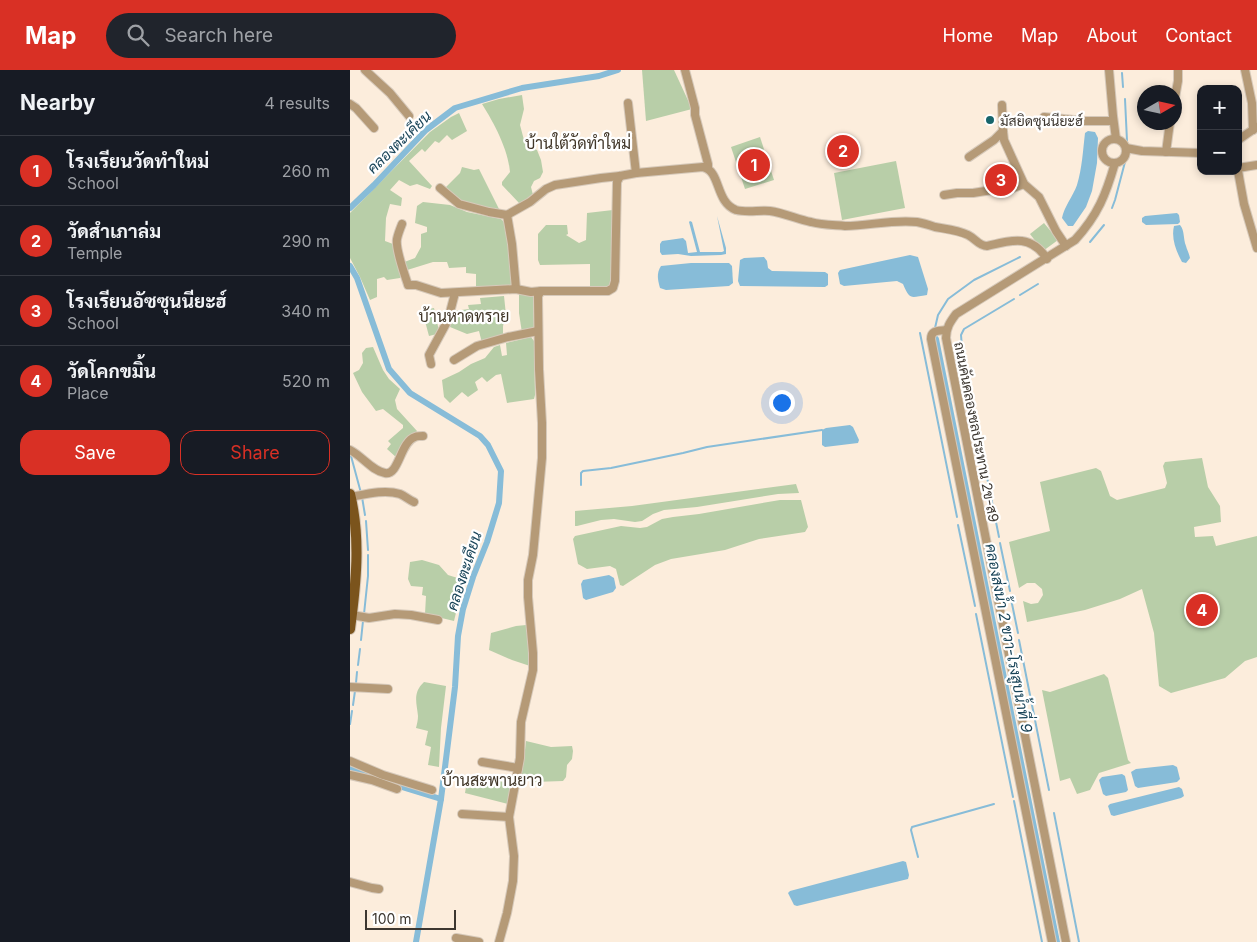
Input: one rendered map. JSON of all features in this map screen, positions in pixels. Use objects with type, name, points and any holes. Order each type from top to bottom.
[{"type":"main road","points":[[350,495],[356,531],[350,629]]},
{"type":"street","points":[[365,70],[390,93],[409,116]]},
{"type":"street","points":[[685,70],[696,108],[695,115],[708,168],[725,202],[736,210],[744,212],[769,211],[813,223],[829,225],[845,226],[901,221],[917,222],[968,235],[983,246],[1020,240],[1026,241],[1039,249],[1047,259]]},
{"type":"street","points":[[1108,70],[1114,139]]},
{"type":"street","points":[[1177,85],[1178,70]]},
{"type":"street","points":[[1242,137],[1255,128],[1245,70]]},
{"type":"street","points":[[628,103],[636,172]]},
{"type":"street","points":[[350,104],[374,128]]},
{"type":"street","points":[[1002,105],[1004,140],[1024,184],[1039,197],[1056,231],[1066,246]]},
{"type":"street","points":[[1044,117],[1084,121],[1113,120]]},
{"type":"street","points":[[1166,152],[1169,130]]},
{"type":"street","points":[[969,157],[994,140],[1003,131]]},
{"type":"street","points":[[1114,139],[1122,142],[1126,151],[1125,157],[1121,161],[1112,163],[1102,155],[1102,149],[1105,143],[1114,139]]},
{"type":"street","points":[[1126,151],[1197,153]]},
{"type":"street","name":"ถนนคันคลองชลประทาน 2ข-ส9","points":[[1066,942],[1030,795],[947,348],[946,330],[961,311],[1075,240],[1100,206],[1107,189],[1112,163]]},
{"type":"street","points":[[1242,169],[1257,165]]},
{"type":"street","points":[[440,188],[459,204],[489,212],[507,214],[530,202],[546,189],[555,185],[636,172],[708,168]]},
{"type":"street","points":[[1239,175],[1244,204],[1257,248]]},
{"type":"street","points":[[402,224],[396,244],[408,285],[416,285],[441,293],[516,289],[531,292],[608,290],[613,288],[615,281],[617,182],[620,176]]},
{"type":"street","points":[[944,195],[992,190],[999,193],[1024,184]]},
{"type":"street","points":[[507,214],[514,259],[516,289]]},
{"type":"street","points":[[499,942],[507,913],[514,866],[509,817],[521,747],[521,722],[533,670],[528,580],[533,555],[542,458],[542,423],[538,369],[538,296],[541,291]]},
{"type":"street","points":[[431,364],[429,355],[448,320],[455,293]]},
{"type":"street","points":[[946,330],[933,332],[931,339],[1030,795],[1052,942]]},
{"type":"street","points":[[454,360],[477,346],[508,336],[538,331]]},
{"type":"street","points":[[350,450],[372,467],[389,474],[393,471],[408,442],[415,436],[423,436]]},
{"type":"street","points":[[350,495],[386,492],[402,495],[414,502]]},
{"type":"street","points":[[352,615],[369,618],[395,614],[411,614],[438,620]]},
{"type":"street","points":[[350,687],[388,689]]},
{"type":"street","points":[[350,761],[383,775],[432,790]]},
{"type":"street","points":[[482,762],[518,768]]},
{"type":"street","points":[[350,775],[397,789]]},
{"type":"street","points":[[462,814],[509,817]]},
{"type":"street","points":[[350,882],[379,889]]},
{"type":"street","points":[[456,938],[479,942]]},
{"type":"green space","points":[[642,70],[674,70],[692,109],[646,121]]},
{"type":"green space","points":[[522,95],[524,109],[520,125],[524,140],[537,150],[543,172],[531,187],[533,195],[523,205],[502,185],[502,182],[510,172],[509,163],[500,136],[482,104]]},
{"type":"green space","points":[[459,113],[467,131],[452,140],[447,135],[439,143],[435,141],[425,152],[422,149],[409,161],[432,186],[430,189],[417,184],[410,186],[399,180],[390,190],[402,198],[401,206],[390,204],[386,218],[385,241],[393,244],[399,264],[415,258],[421,247],[421,234],[427,232],[427,227],[415,223],[417,206],[423,202],[450,205],[467,212],[501,219],[505,223],[511,257],[513,285],[476,291],[476,274],[466,273],[466,267],[449,268],[447,262],[433,262],[404,271],[400,278],[387,280],[384,277],[377,279],[377,297],[370,300],[350,258],[350,213],[430,132]]},
{"type":"green space","points":[[760,137],[774,180],[745,189],[731,147]]},
{"type":"green space","points":[[896,161],[905,208],[842,220],[834,173]]},
{"type":"green space","points":[[462,167],[474,170],[479,169],[500,211],[467,205],[446,191],[446,187],[460,173]]},
{"type":"green space","points":[[613,210],[611,286],[606,290],[590,290],[590,264],[540,265],[538,260],[538,234],[546,225],[567,225],[568,234],[566,235],[579,243],[586,240],[587,213]]},
{"type":"green space","points":[[1044,223],[1058,240],[1043,251],[1030,234]]},
{"type":"green space","points":[[519,289],[533,289],[534,330],[522,333],[519,313]]},
{"type":"green space","points":[[504,296],[506,315],[503,337],[482,343],[479,331],[467,334],[450,327],[454,311],[469,309],[468,305],[481,304],[480,298]]},
{"type":"green space","points":[[434,308],[439,331],[437,334],[429,336],[422,310]]},
{"type":"green space","points":[[531,337],[534,341],[534,399],[507,403],[501,374],[496,375],[487,382],[482,377],[475,382],[478,390],[468,397],[462,392],[450,403],[444,397],[442,380],[485,358],[494,347],[500,345],[502,356],[507,355],[506,343]]},
{"type":"green space","points":[[373,347],[383,370],[389,379],[400,389],[395,400],[397,409],[417,431],[397,458],[387,449],[391,444],[388,441],[403,428],[403,425],[383,409],[376,411],[362,392],[353,373],[359,370],[363,363],[362,353],[366,348]]},
{"type":"green space","points":[[1202,458],[1208,487],[1220,506],[1221,522],[1194,527],[1195,537],[1213,536],[1216,546],[1257,536],[1257,657],[1245,661],[1225,678],[1171,693],[1159,686],[1154,633],[1142,589],[1120,599],[1085,610],[1027,622],[1023,601],[1031,604],[1038,603],[1043,595],[1042,589],[1035,583],[1027,583],[1019,588],[1009,542],[1050,531],[1040,482],[1096,468],[1101,471],[1110,496],[1117,500],[1165,488],[1167,483],[1163,466],[1165,462]]},
{"type":"green space","points":[[796,484],[799,493],[778,494],[697,507],[664,510],[642,521],[614,519],[575,526],[575,511],[632,506]]},
{"type":"green space","points":[[780,500],[801,500],[808,527],[805,532],[759,539],[725,550],[671,559],[655,565],[623,586],[620,585],[616,569],[610,566],[587,569],[578,564],[573,539],[575,536],[621,526],[647,527],[662,519]]},
{"type":"green space","points":[[422,560],[439,565],[448,575],[464,580],[454,621],[425,614],[426,596],[422,595],[423,587],[411,586],[408,579],[410,562]]},
{"type":"green space","points":[[526,625],[530,666],[489,650],[491,633]]},
{"type":"green space","points":[[1104,674],[1108,678],[1128,760],[1131,763],[1099,773],[1090,790],[1077,794],[1070,778],[1060,781],[1042,690],[1050,692]]},
{"type":"green space","points":[[424,682],[446,686],[439,767],[428,765],[431,747],[425,745],[428,731],[416,728],[418,720],[417,694]]},
{"type":"green space","points":[[526,741],[551,747],[572,746],[572,759],[567,765],[566,777],[563,781],[534,782],[521,778]]},
{"type":"green space","points":[[477,775],[511,784],[508,804],[465,793],[466,787],[474,788]]},
{"type":"water","points":[[1088,131],[1095,132],[1098,138],[1097,163],[1092,191],[1086,207],[1073,226],[1068,226],[1062,218],[1077,185],[1085,133]]},
{"type":"water","points":[[1177,213],[1180,222],[1178,224],[1146,225],[1142,222],[1142,218],[1145,216]]},
{"type":"water","points":[[717,216],[726,254],[662,255],[660,244],[662,241],[683,238],[686,241],[688,253],[697,252],[690,221],[692,222],[700,252],[724,251]]},
{"type":"water","points":[[1180,225],[1190,258],[1186,263],[1182,262],[1174,240],[1174,226]]},
{"type":"water","points":[[910,255],[918,257],[928,289],[927,295],[912,297],[907,293],[903,284],[897,281],[844,286],[840,284],[838,273],[840,270]]},
{"type":"water","points":[[764,257],[768,268],[772,271],[825,272],[828,274],[828,285],[825,287],[740,286],[738,281],[740,260]]},
{"type":"water","points":[[691,263],[729,263],[732,266],[733,283],[729,286],[666,290],[660,288],[658,274],[661,266]]},
{"type":"water","points":[[850,425],[853,427],[859,440],[858,443],[825,447],[822,445],[822,430]]},
{"type":"water","points":[[609,575],[614,578],[616,588],[613,592],[586,600],[583,598],[581,584],[583,580]]},
{"type":"water","points":[[1173,765],[1177,767],[1180,779],[1177,782],[1138,788],[1135,786],[1131,772],[1136,769]]},
{"type":"water","points":[[1122,774],[1125,776],[1128,790],[1106,796],[1103,794],[1099,780],[1102,777]]},
{"type":"water","points":[[1179,787],[1182,789],[1184,796],[1181,798],[1114,816],[1111,815],[1108,806],[1110,804]]},
{"type":"water","points":[[903,861],[906,862],[908,879],[797,906],[794,905],[788,893],[790,891]]},
{"type":"waterway","name":"คลองตะเคียน","points":[[350,208],[426,130],[455,108],[522,88],[599,76],[618,70]]},
{"type":"waterway","points":[[1122,73],[1123,87]]},
{"type":"waterway","points":[[1125,99],[1127,141]]},
{"type":"waterway","points":[[1112,208],[1125,162]]},
{"type":"waterway","points":[[1090,242],[1104,225]]},
{"type":"waterway","points":[[935,328],[938,315],[948,299],[974,280],[1020,257]]},
{"type":"waterway","name":"คลองตะเคียน","points":[[350,266],[357,278],[389,369],[410,393],[480,436],[488,445],[501,471],[499,503],[463,609],[458,636],[455,687],[441,799],[416,942]]},
{"type":"waterway","points":[[1020,295],[1038,284]]},
{"type":"waterway","points":[[962,348],[961,335],[964,329],[1014,299]]},
{"type":"waterway","points":[[920,333],[957,517]]},
{"type":"waterway","name":"คลองส่งน้ำ 2 ขวา-โรงสูบน้ำที่ 9","points":[[936,339],[1057,942]]},
{"type":"waterway","points":[[963,356],[974,413]]},
{"type":"waterway","points":[[976,420],[986,469]]},
{"type":"waterway","points":[[581,485],[581,473],[583,471],[611,468],[707,447],[822,430]]},
{"type":"waterway","points":[[351,456],[361,493]]},
{"type":"waterway","points":[[987,477],[999,537]]},
{"type":"waterway","points":[[362,497],[365,515]]},
{"type":"waterway","points":[[366,521],[368,550]]},
{"type":"waterway","points":[[958,525],[975,606]]},
{"type":"waterway","points":[[1000,543],[1010,591]]},
{"type":"waterway","points":[[364,614],[368,555]]},
{"type":"waterway","points":[[1011,599],[1018,633]]},
{"type":"waterway","points":[[976,614],[1013,797]]},
{"type":"waterway","points":[[361,640],[363,621]]},
{"type":"waterway","points":[[1019,640],[1049,790]]},
{"type":"waterway","points":[[358,665],[360,649]]},
{"type":"waterway","points":[[356,683],[357,672]]},
{"type":"waterway","points":[[353,705],[355,691]]},
{"type":"waterway","points":[[350,724],[352,711]]},
{"type":"waterway","points":[[350,769],[376,778]]},
{"type":"waterway","points":[[392,784],[441,799]]},
{"type":"waterway","points":[[1014,801],[1042,942]]},
{"type":"waterway","points":[[918,857],[911,830],[912,827],[994,804]]},
{"type":"waterway","points":[[1054,813],[1079,942]]},
{"type":"place","name":"มัสยิดซุนนียะฮ์","points":[[990,120]]},
{"type":"place","name":"วัดสำเภาล่ม","points":[[843,151]]},
{"type":"place","name":"โรงเรียนวัดทำใหม่","points":[[754,165]]},
{"type":"place","name":"โรงเรียนอัซซุนนียะฮ์","points":[[1001,180]]},
{"type":"place","name":"วัดโคกขมิ้น","points":[[1202,610]]},
{"type":"district","name":"บ้านใต้วัดทำใหม่","points":[[578,143]]},
{"type":"district","name":"บ้านหาดทราย","points":[[464,316]]},
{"type":"district","name":"บ้านสะพานยาว","points":[[492,780]]}]
